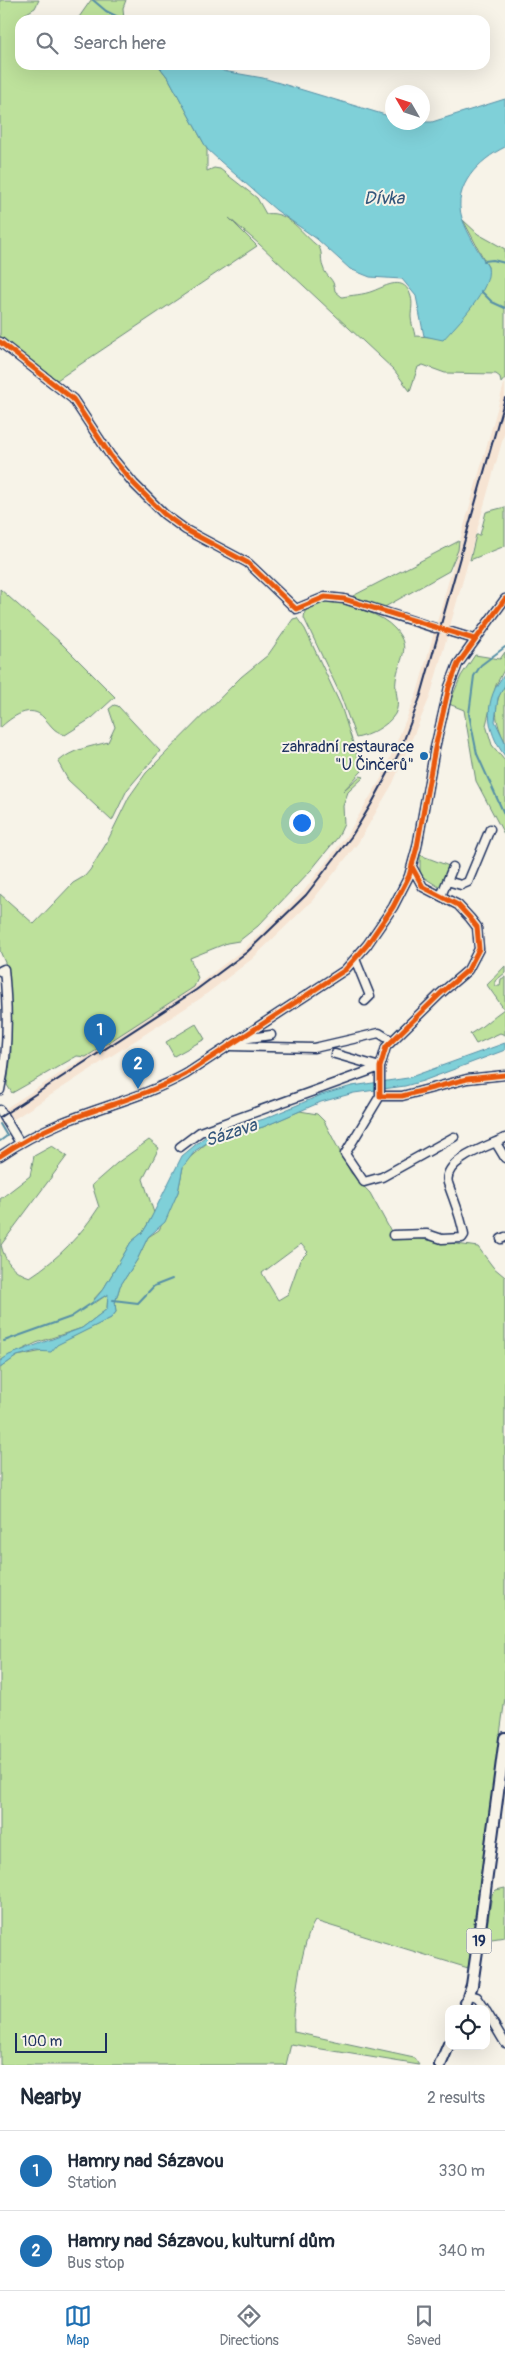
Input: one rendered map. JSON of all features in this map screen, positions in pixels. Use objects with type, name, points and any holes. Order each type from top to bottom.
[{"type":"main road","name":"19","points":[[466,2005],[470,1995],[478,1944],[505,1738]]},
{"type":"main road","points":[[440,2065],[446,2050]]},
{"type":"street","points":[[0,342],[73,399],[116,462],[134,484],[164,514],[186,530],[248,563],[296,609],[325,597],[344,599],[435,628]]},
{"type":"street","points":[[0,1156],[20,1143],[62,1123],[164,1086],[231,1046],[333,979],[355,959],[393,907],[412,868],[443,708],[458,664],[505,598]]},
{"type":"street","points":[[451,632],[474,639]]},
{"type":"street","points":[[447,881],[461,885],[468,882],[490,829]]},
{"type":"street","points":[[441,896],[453,867]]},
{"type":"street","points":[[412,868],[423,887],[458,905],[477,926],[480,949],[468,970],[440,994],[386,1047],[380,1067],[380,1094],[344,1154],[364,1182],[382,1177],[454,1137]]},
{"type":"street","points":[[355,959],[370,996],[365,1001]]},
{"type":"street","points":[[0,971],[4,969],[7,999],[5,1065],[0,1090]]},
{"type":"street","points":[[231,1046],[314,1048],[379,1033],[392,1041]]},
{"type":"street","points":[[240,1040],[271,1035]]},
{"type":"street","points":[[335,1054],[380,1067]]},
{"type":"street","points":[[180,1148],[200,1132],[380,1067]]},
{"type":"street","points":[[380,1094],[402,1096],[467,1079],[505,1076]]},
{"type":"street","points":[[0,1110],[20,1143]]},
{"type":"street","points":[[393,1235],[427,1234],[442,1239],[462,1238],[464,1235],[461,1216],[448,1181],[448,1173],[453,1165],[464,1158],[505,1138]]},
{"type":"street","points":[[496,1143],[505,1158]]},
{"type":"street","points":[[470,1995],[476,1998],[482,2005]]},
{"type":"street","points":[[490,2017],[505,2043]]},
{"type":"shaded area","points":[[505,381],[505,431],[430,697],[393,783],[358,843],[312,901],[252,959],[201,998],[0,1128],[0,1112],[194,987],[244,949],[303,892],[347,835],[382,777],[417,693]]},
{"type":"green space","points":[[0,0],[39,0],[35,8],[25,14],[26,15],[15,15],[15,70],[162,70],[169,79],[207,149],[207,171],[214,168],[220,169],[257,198],[266,214],[282,216],[295,224],[319,247],[324,271],[333,283],[335,291],[342,297],[373,291],[389,285],[400,284],[404,286],[412,300],[411,319],[415,336],[433,337],[462,316],[480,292],[488,267],[463,220],[478,234],[505,249],[505,378],[501,383],[500,377],[496,374],[445,373],[423,365],[418,367],[410,391],[394,370],[229,218],[257,246],[57,380],[0,338]]},
{"type":"green space","points":[[91,0],[126,0],[123,8],[124,15],[80,15]]},
{"type":"green space","points":[[505,507],[505,546],[470,560],[476,535],[480,535],[486,512]]},
{"type":"green space","points":[[459,541],[458,550],[449,571],[383,608],[349,598]]},
{"type":"green space","points":[[0,589],[60,642],[115,697],[92,718],[65,735],[55,730],[39,714],[33,712],[21,713],[0,728]]},
{"type":"green space","points":[[333,600],[366,611],[389,623],[400,636],[404,649],[396,680],[397,710],[395,714],[388,723],[377,730],[356,738],[340,694],[304,618],[305,611],[321,602]]},
{"type":"green space","points":[[297,618],[305,629],[341,706],[362,771],[343,791],[360,776],[364,777],[348,792],[343,806],[344,824],[338,837],[312,869],[258,926],[239,941],[227,943],[190,958],[198,978],[194,987],[86,1057],[77,1056],[12,1093],[7,1085],[11,1055],[9,972],[0,951],[0,894],[34,924],[73,883],[85,876],[90,870],[106,844],[129,797],[146,773],[241,677],[268,655],[293,619]]},
{"type":"green space","points":[[505,652],[505,668],[496,685],[486,725],[492,745],[505,761],[505,836],[476,781],[464,710],[449,704],[461,676],[475,655],[500,659]]},
{"type":"green space","points":[[505,685],[505,742],[496,713],[498,699]]},
{"type":"green space","points":[[114,705],[118,706],[160,751],[127,790],[112,821],[68,780],[58,762],[75,751],[108,742],[115,727],[109,709]]},
{"type":"green space","points":[[420,855],[449,866],[442,889],[420,875]]},
{"type":"green space","points":[[505,966],[505,973],[495,981],[495,986],[500,986],[501,979],[505,977],[505,1035],[500,1033],[476,1044],[470,1034],[504,1009],[487,985]]},
{"type":"green space","points":[[196,1024],[205,1039],[174,1056],[166,1042]]},
{"type":"green space","points":[[300,1111],[317,1114],[324,1121],[351,1173],[370,1193],[393,1235],[478,1247],[493,1267],[505,1277],[505,1698],[468,1968],[315,1921],[310,1930],[299,1975],[294,2032],[414,2058],[419,2065],[291,2044],[286,2065],[0,2065],[0,1368],[17,1356],[43,1351],[111,1318],[116,1312],[115,1303],[120,1286],[137,1260],[148,1237],[159,1230],[178,1192],[183,1167],[187,1160],[208,1142],[263,1127]],"holes":[[[301,1244],[308,1252],[300,1260],[288,1294],[278,1300],[262,1273]]]},
{"type":"green space","points":[[149,1140],[159,1148],[143,1179],[154,1213],[143,1232],[131,1242],[104,1288],[93,1300],[95,1303],[108,1294],[107,1309],[82,1328],[36,1343],[0,1361],[0,1199],[30,1176],[34,1156],[52,1146],[67,1156],[1,1245],[11,1266],[30,1277],[68,1246],[99,1207],[92,1185],[117,1163]]},
{"type":"green space","points":[[505,1888],[505,1937],[485,1940],[492,1894],[496,1890]]},
{"type":"water","name":"Dívka","points":[[162,70],[222,70],[263,78],[385,115],[385,130],[430,130],[430,122],[505,99],[505,147],[495,152],[477,167],[464,185],[461,195],[462,218],[470,237],[488,267],[488,276],[480,296],[443,340],[424,336],[416,296],[402,279],[370,277],[350,269],[317,239],[276,210],[207,149],[169,79]]},
{"type":"water","points":[[505,674],[505,685],[498,698],[495,721],[505,742],[505,756],[493,736],[489,715],[493,694]]},
{"type":"water","name":"Sázava","points":[[505,1043],[505,1050],[423,1081],[405,1086],[354,1093],[321,1102],[263,1127],[208,1142],[195,1151],[183,1167],[178,1192],[165,1222],[148,1237],[137,1260],[120,1286],[115,1303],[116,1312],[111,1318],[57,1345],[51,1352],[36,1351],[17,1356],[0,1368],[0,1361],[9,1355],[82,1328],[107,1309],[108,1294],[90,1305],[104,1288],[131,1242],[143,1232],[182,1156],[206,1136],[264,1119],[321,1095],[352,1086],[408,1078]]},
{"type":"waterway","points":[[93,0],[114,15]]},
{"type":"waterway","points":[[484,261],[493,260],[505,263]]},
{"type":"waterway","points":[[481,291],[492,302],[505,308]]},
{"type":"waterway","points":[[505,647],[481,665],[474,676],[469,714],[477,754],[505,816]]},
{"type":"waterway","points":[[0,1124],[7,1136],[0,1141]]},
{"type":"waterway","points":[[113,1300],[138,1303],[154,1286],[172,1279]]},
{"type":"waterway","points":[[4,1341],[71,1317],[92,1303]]},
{"type":"tunnel","points":[[435,628],[451,632]]},
{"type":"railway","points":[[0,1117],[196,990],[247,952],[306,895],[351,837],[399,753],[421,695],[505,398]]},
{"type":"cycle path","points":[[0,342],[73,399],[110,455],[134,484],[164,514],[186,530],[248,563],[296,609],[325,597],[344,599],[474,639]]},
{"type":"cycle path","points":[[0,1156],[53,1126],[140,1095],[186,1074],[345,970],[367,945],[393,907],[409,876],[417,847],[435,748],[449,687],[458,664],[505,599]]},
{"type":"cycle path","points":[[412,867],[423,887],[458,905],[470,918],[477,927],[479,949],[468,970],[440,994],[386,1047],[380,1067],[380,1096],[402,1096],[467,1079],[505,1075]]},
{"type":"place","name":"zahradní restaurace \"U Činčerů\"","points":[[424,756]]},
{"type":"place","name":"Hamry nad Sázavou","points":[[100,1055]]},
{"type":"place","name":"Hamry nad Sázavou, kulturní dům","points":[[138,1089]]}]
